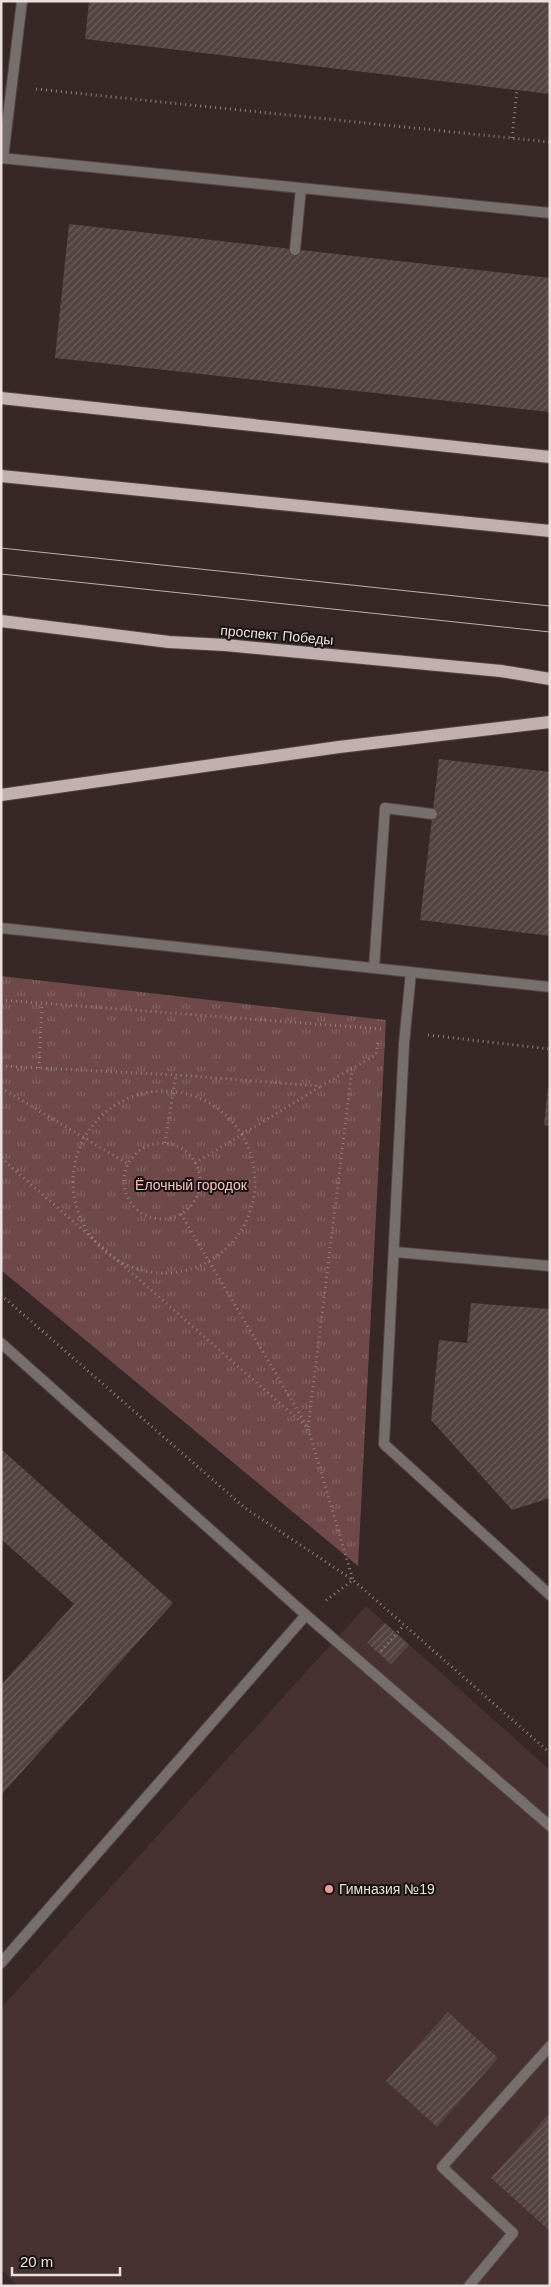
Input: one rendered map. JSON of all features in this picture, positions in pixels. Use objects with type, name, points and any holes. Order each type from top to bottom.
[{"type":"main road","points":[[1,398],[550,457]]},
{"type":"main road","points":[[1,476],[550,532]]},
{"type":"main road","name":"проспект Победы","points":[[1,621],[169,642],[225,645],[501,670],[550,679]]},
{"type":"main road","points":[[1,795],[330,748],[550,722]]},
{"type":"lane","points":[[22,1],[2,158],[550,212]]},
{"type":"lane","points":[[295,250],[301,188]]},
{"type":"lane","points":[[374,968],[385,808],[432,814]]},
{"type":"lane","points":[[1,928],[550,988]]},
{"type":"lane","points":[[411,972],[406,1032],[384,1444],[550,1594]]},
{"type":"lane","points":[[395,1252],[550,1266]]},
{"type":"lane","points":[[1,1343],[306,1615],[550,1826]]},
{"type":"lane","points":[[1,1963],[306,1615]]},
{"type":"lane","points":[[469,2286],[513,2234],[442,2167],[550,2046]]},
{"type":"path","points":[[12,87],[550,142]]},
{"type":"path","points":[[512,138],[516,90]]},
{"type":"path","points":[[1,1000],[42,1005],[380,1028],[550,1050]]},
{"type":"path","points":[[39,1068],[42,1005]]},
{"type":"path","points":[[195,1162],[376,1055],[380,1028]]},
{"type":"path","points":[[1,1066],[176,1075],[321,1086]]},
{"type":"path","points":[[308,1428],[352,1070]]},
{"type":"path","points":[[165,1143],[176,1075]]},
{"type":"path","points":[[1,1088],[128,1164]]},
{"type":"path","points":[[172,1091],[193,1095],[210,1102],[237,1126],[253,1158],[255,1193],[251,1211],[244,1227],[233,1242],[220,1254],[188,1270],[170,1273],[152,1272],[135,1268],[119,1261],[104,1250],[92,1237],[82,1222],[74,1196],[74,1170],[78,1152],[84,1138],[95,1121],[108,1109],[123,1100],[149,1092],[172,1091]]},
{"type":"path","points":[[165,1143],[185,1151],[195,1162],[200,1177],[199,1191],[192,1204],[181,1214],[160,1219],[139,1211],[126,1193],[124,1179],[128,1164],[143,1148],[165,1143]]},
{"type":"path","points":[[1,1158],[308,1428]]},
{"type":"path","points":[[181,1214],[308,1428],[353,1580]]},
{"type":"path","points":[[1,1295],[245,1508],[353,1580],[550,1753]]},
{"type":"path","points":[[306,1615],[353,1580]]},
{"type":"path","points":[[368,1668],[404,1625]]},
{"type":"shaded area","name":"Гимназия №19","points":[[366,1606],[550,1770],[550,2286],[18,2286],[1,2270],[1,2008]]},
{"type":"green space","name":"Ёлочный городок","points":[[1,976],[386,1020],[358,1566],[1,1270]]},
{"type":"building","points":[[89,1],[550,1],[550,94],[85,39]]},
{"type":"building","points":[[69,224],[550,278],[550,412],[55,358]]},
{"type":"building","points":[[439,759],[550,772],[550,936],[420,920]]},
{"type":"building","points":[[548,1088],[550,1088],[550,1126],[544,1125]]},
{"type":"building","points":[[471,1303],[550,1309],[550,1498],[512,1510],[431,1420],[439,1340],[467,1343]]},
{"type":"building","points":[[1,1449],[173,1603],[1,1795],[1,1685],[74,1604],[1,1539]]},
{"type":"building","points":[[385,1623],[409,1645],[391,1664],[367,1643]]},
{"type":"building","points":[[448,2012],[498,2058],[437,2127],[386,2081]]},
{"type":"building","points":[[548,2115],[550,2117],[550,2231],[491,2178]]},
{"type":"tram line","points":[[1,548],[550,606]]},
{"type":"tram line","points":[[1,574],[550,632]]},
{"type":"place","name":"Гимназия №19","points":[[329,1889]]}]
